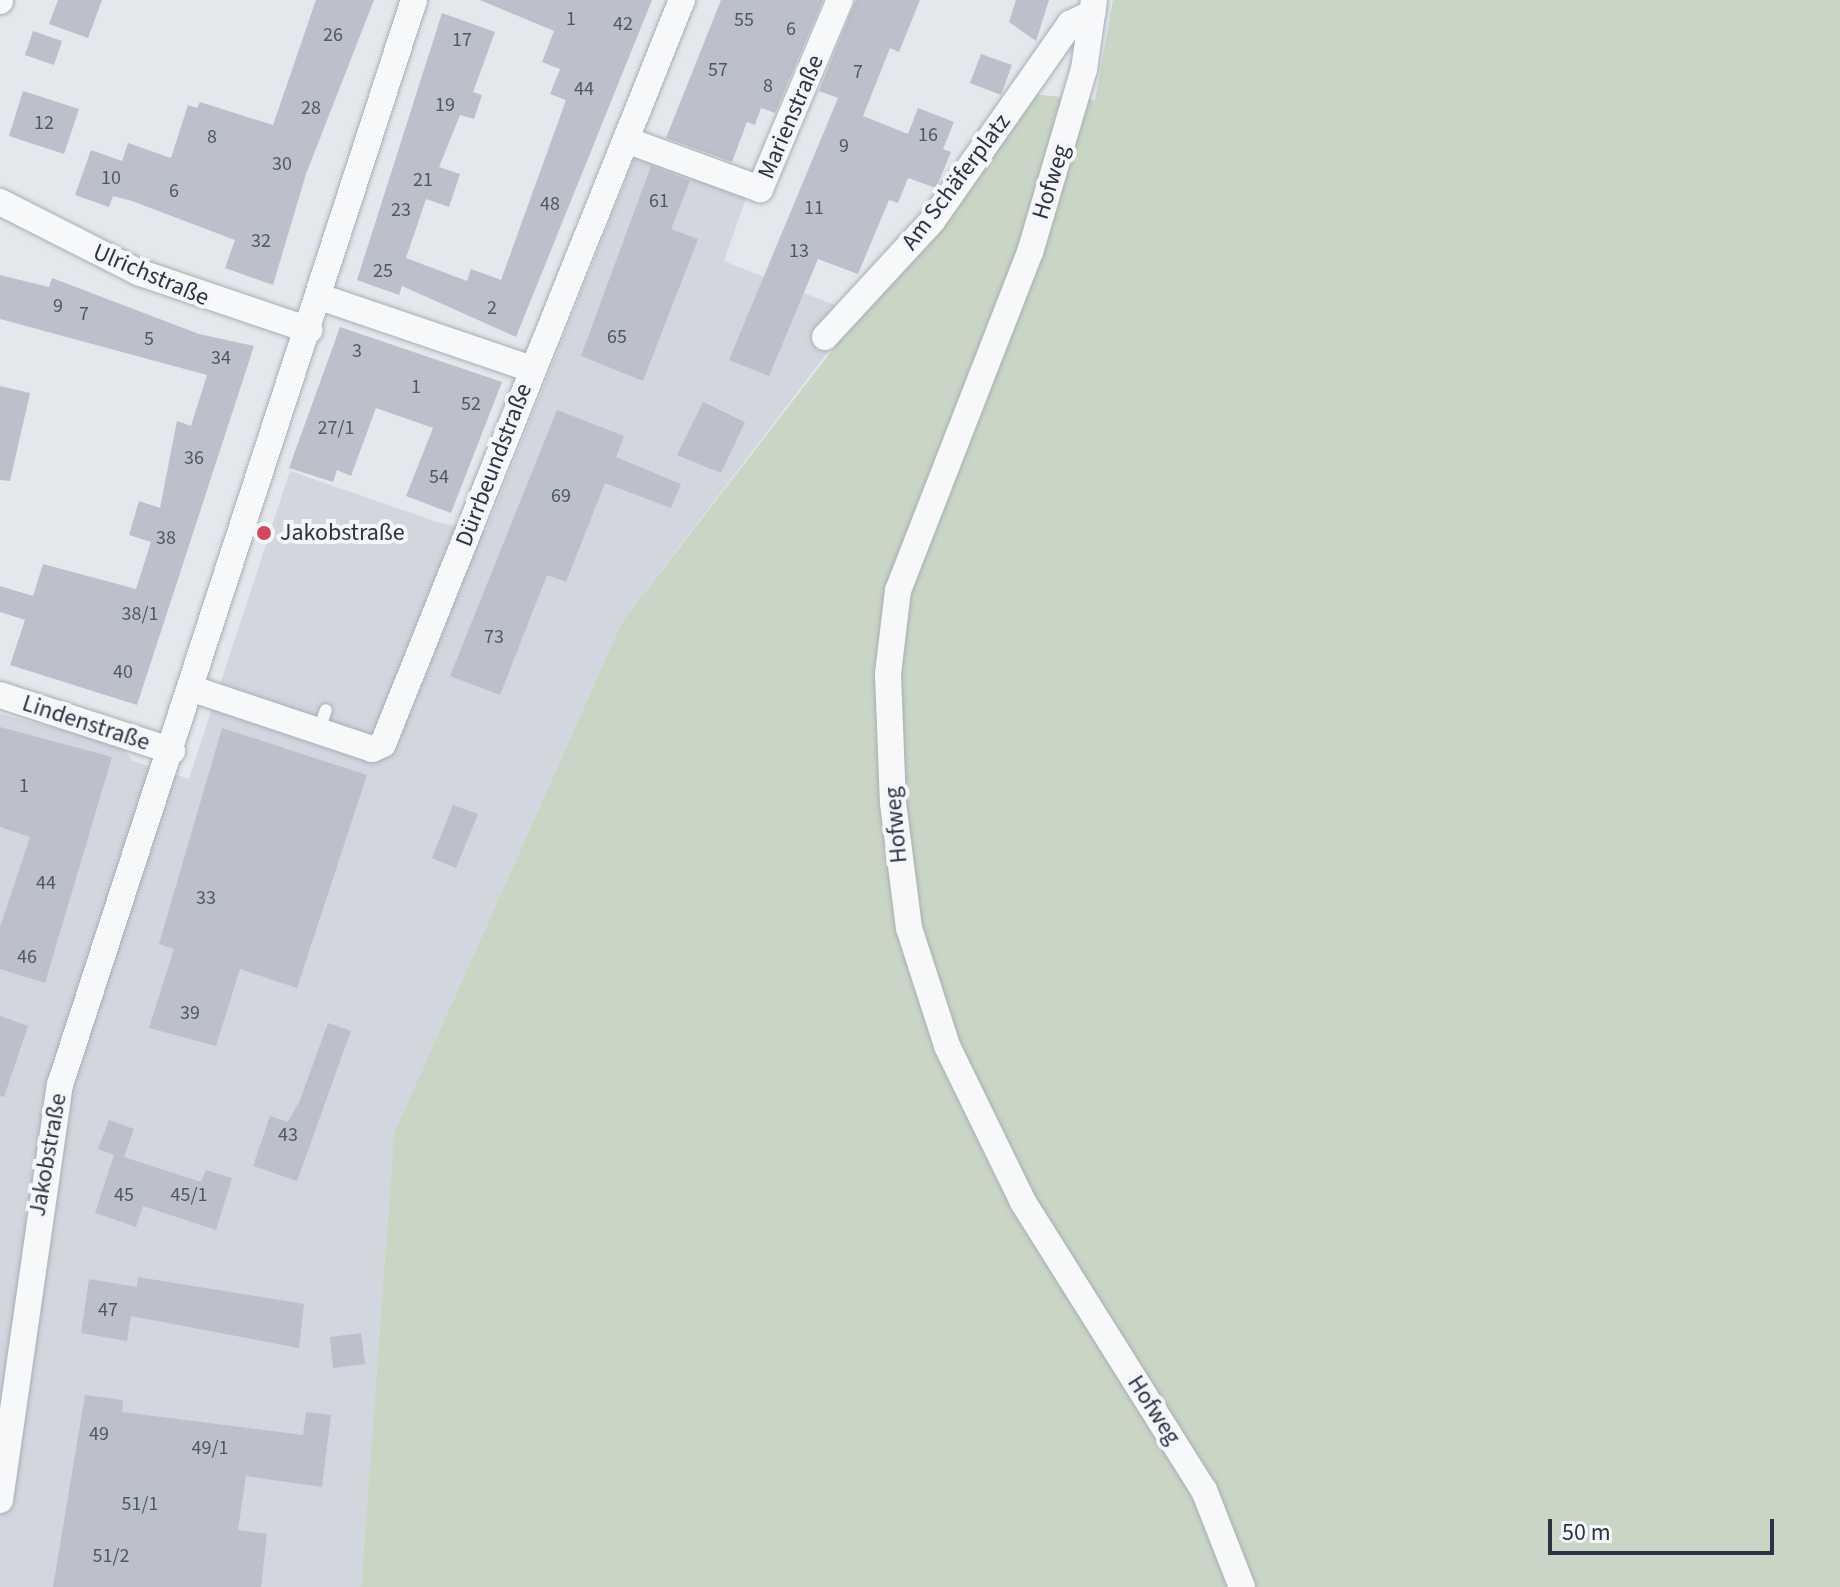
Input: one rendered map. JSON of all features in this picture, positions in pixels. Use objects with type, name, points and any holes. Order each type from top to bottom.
[{"type":"street","name":"Jakobstraße","points":[[0,1500],[52,1115],[193,689],[414,0]]},
{"type":"street","name":"Dürrbeundstraße","points":[[193,689],[323,720],[372,749],[383,744],[682,0]]},
{"type":"street","name":"Marienstraße","points":[[626,140],[760,189],[840,0]]},
{"type":"street","name":"Am Schäferplatz","points":[[825,337],[932,221],[1074,20],[1093,6]]},
{"type":"street","name":"Hofweg","points":[[1093,6],[1030,252],[898,590],[888,674],[893,803],[909,928],[947,1046],[1030,1213],[1204,1490],[1242,1587]]},
{"type":"street","name":"Ulrichstraße","points":[[0,202],[138,272],[309,330]]},
{"type":"street","points":[[320,297],[532,369]]},
{"type":"street","name":"Lindenstraße","points":[[0,695],[172,751]]},
{"type":"shaded area","points":[[637,152],[746,198],[724,261],[857,314],[622,622],[394,1133],[361,1587],[0,1587],[0,714],[119,744],[133,761],[189,779],[290,471],[440,523],[486,531]]},
{"type":"green space","points":[[1113,0],[1840,0],[1840,1587],[361,1587],[394,1133],[622,622],[1030,94],[1095,100]]},
{"type":"building","points":[[58,0],[102,0],[88,38],[49,24]]},
{"type":"building","points":[[316,0],[374,0],[306,174],[273,285],[225,268],[235,240],[132,201],[113,196],[109,207],[75,195],[91,150],[122,161],[128,143],[171,158],[188,105],[197,108],[200,102],[273,125]]},
{"type":"building","points":[[480,0],[652,0],[516,337],[402,286],[399,295],[357,280],[442,13],[495,32],[473,92],[482,95],[474,119],[460,115],[439,167],[460,174],[449,207],[426,199],[406,258],[467,281],[471,269],[501,280],[566,100],[550,94],[560,69],[542,62],[554,31]]},
{"type":"building","points":[[721,0],[823,0],[775,113],[761,108],[755,125],[747,122],[732,162],[666,138]]},
{"type":"building","points":[[856,0],[920,0],[899,52],[890,48],[863,116],[908,134],[918,108],[954,122],[943,149],[951,152],[936,188],[908,178],[898,203],[889,200],[858,274],[818,259],[769,376],[729,360],[838,98],[819,91]]},
{"type":"building","points":[[1016,0],[1049,0],[1036,41],[1009,22]]},
{"type":"building","points":[[33,31],[62,41],[54,65],[25,55]]},
{"type":"building","points":[[981,54],[1012,65],[1001,95],[970,83]]},
{"type":"building","points":[[23,91],[79,109],[64,154],[9,136]]},
{"type":"building","points":[[651,166],[690,181],[671,229],[698,239],[643,381],[581,356]]},
{"type":"building","points":[[0,275],[49,287],[52,278],[199,334],[254,346],[137,705],[10,665],[25,620],[0,612],[0,586],[33,596],[43,564],[136,589],[151,542],[129,535],[139,501],[160,508],[177,421],[191,426],[207,375],[0,319]]},
{"type":"building","points":[[340,327],[502,382],[451,513],[406,496],[433,428],[376,408],[351,476],[337,470],[333,482],[289,468]]},
{"type":"building","points":[[0,386],[30,393],[10,481],[0,480]]},
{"type":"building","points":[[703,402],[745,422],[721,473],[677,455]]},
{"type":"building","points":[[557,410],[624,436],[616,457],[681,484],[671,508],[605,483],[566,582],[547,575],[500,695],[450,676]]},
{"type":"building","points":[[0,727],[112,757],[45,983],[0,969],[0,927],[30,837],[0,827]]},
{"type":"building","points":[[222,728],[367,775],[297,988],[240,969],[216,1046],[149,1028],[174,949],[159,944]]},
{"type":"building","points":[[453,805],[478,814],[456,868],[432,858]]},
{"type":"building","points":[[0,1016],[28,1026],[4,1097],[0,1096]]},
{"type":"building","points":[[328,1023],[351,1031],[297,1181],[253,1166],[270,1116],[288,1122],[300,1100]]},
{"type":"building","points":[[109,1120],[134,1129],[124,1157],[201,1182],[206,1170],[232,1178],[216,1230],[143,1206],[136,1227],[95,1213],[114,1155],[98,1149]]},
{"type":"building","points":[[138,1277],[304,1304],[299,1348],[131,1316],[127,1341],[81,1333],[89,1279],[137,1287]]},
{"type":"building","points":[[361,1333],[365,1364],[333,1368],[330,1337]]},
{"type":"building","points":[[85,1395],[123,1400],[122,1412],[303,1435],[306,1412],[331,1415],[322,1487],[246,1476],[238,1530],[267,1534],[261,1587],[53,1587]]},
{"type":"place","name":"Jakobstraße","points":[[264,533]]}]
